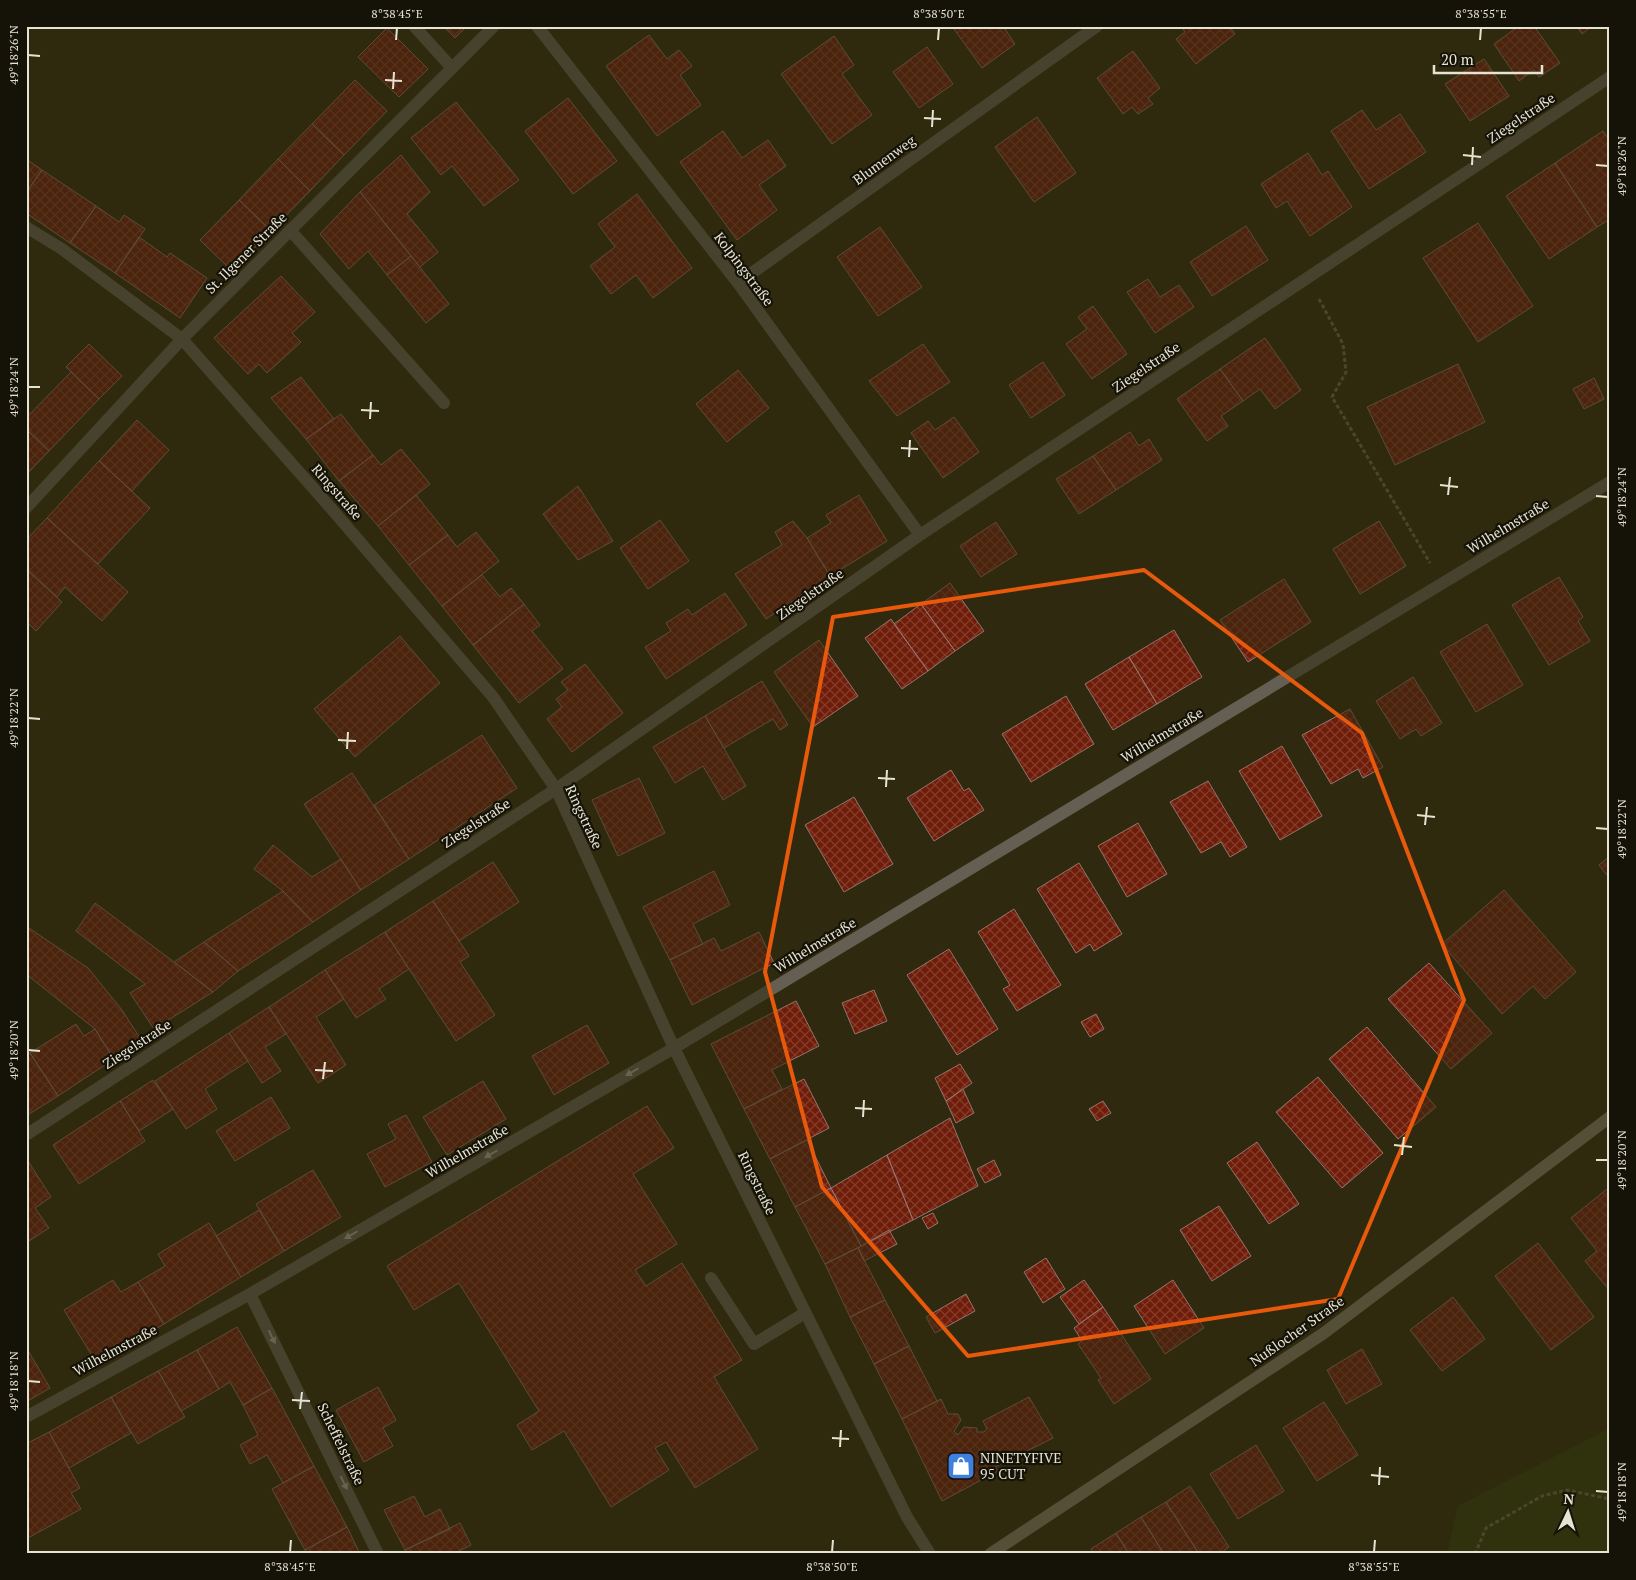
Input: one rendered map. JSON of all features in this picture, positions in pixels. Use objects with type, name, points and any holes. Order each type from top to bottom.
[{"type":"street","points":[[414,26],[451,67]]},
{"type":"street","name":"St. Ilgener Straße","points":[[26,508],[182,339],[451,67],[494,26]]},
{"type":"street","name":"Kolpingstraße","points":[[537,26],[738,283],[920,535]]},
{"type":"street","name":"Blumenweg","points":[[738,283],[1097,26]]},
{"type":"street","name":"Ziegelstraße","points":[[26,1135],[556,789],[920,535],[1610,77]]},
{"type":"street","name":"Ringstraße","points":[[26,228],[62,249],[182,339],[493,696],[556,789],[674,1048],[907,1517],[930,1554]]},
{"type":"street","points":[[290,230],[444,403]]},
{"type":"street","name":"Wilhelmstraße","points":[[26,1417],[250,1294],[674,1048],[1610,482]]},
{"type":"street","name":"Nußlocher Straße","points":[[990,1554],[1324,1333],[1610,1117]]},
{"type":"street","points":[[711,1278],[754,1344],[805,1313]]},
{"type":"street","name":"Scheffelstraße","points":[[250,1294],[378,1554]]},
{"type":"path","points":[[1305,279],[1320,301],[1343,344],[1346,372],[1332,397],[1442,583]]},
{"type":"path","points":[[1475,1554],[1486,1528],[1542,1496],[1566,1490],[1610,1499]]},
{"type":"highlighted area","points":[[1144,570],[1362,733],[1464,1000],[1338,1299],[968,1356],[822,1187],[765,972],[833,617]]},
{"type":"green space","points":[[1610,1428],[1610,1554],[1447,1554],[1458,1506]]},
{"type":"building","points":[[443,26],[467,26],[455,38]]},
{"type":"building","points":[[957,26],[1003,26],[1015,44],[982,68],[954,29]]},
{"type":"building","points":[[1181,26],[1229,26],[1235,34],[1196,64],[1176,39],[1185,32]]},
{"type":"building","points":[[1519,26],[1534,26],[1560,63],[1539,77],[1534,70],[1519,81],[1494,44]]},
{"type":"building","points":[[1576,26],[1592,26],[1582,34]]},
{"type":"building","points":[[387,28],[428,69],[399,97],[358,57]]},
{"type":"building","points":[[649,35],[667,59],[679,50],[692,66],[680,75],[701,105],[657,136],[606,66]]},
{"type":"building","points":[[834,36],[854,65],[842,74],[872,115],[832,144],[781,74]]},
{"type":"building","points":[[927,47],[953,84],[919,108],[893,72]]},
{"type":"building","points":[[1133,51],[1160,88],[1148,98],[1153,104],[1138,114],[1132,107],[1123,114],[1097,78]]},
{"type":"building","points":[[1484,59],[1509,96],[1470,121],[1445,84]]},
{"type":"building","points":[[355,80],[387,111],[344,155],[312,124]]},
{"type":"building","points":[[568,98],[617,161],[573,194],[525,131]]},
{"type":"building","points":[[456,102],[519,180],[484,206],[452,166],[441,175],[411,138]]},
{"type":"building","points":[[1362,110],[1376,130],[1400,114],[1426,152],[1369,189],[1331,131]]},
{"type":"building","points":[[1037,117],[1076,173],[1034,202],[995,147]]},
{"type":"building","points":[[312,124],[344,155],[310,191],[278,159]]},
{"type":"building","points":[[723,131],[742,158],[768,140],[786,166],[759,185],[777,210],[737,240],[680,162]]},
{"type":"building","points":[[1603,131],[1610,141],[1610,219],[1597,227],[1555,163]]},
{"type":"building","points":[[1308,153],[1322,175],[1328,171],[1352,207],[1310,236],[1287,201],[1276,208],[1261,184]]},
{"type":"building","points":[[401,155],[430,192],[407,214],[438,252],[420,267],[360,192]]},
{"type":"building","points":[[26,159],[42,170],[26,193]]},
{"type":"building","points":[[278,159],[310,191],[271,231],[239,200]]},
{"type":"building","points":[[1555,163],[1597,227],[1549,259],[1506,196]]},
{"type":"building","points":[[42,170],[96,206],[70,243],[26,213],[26,193]]},
{"type":"building","points":[[360,192],[411,256],[387,275],[368,251],[349,269],[320,234]]},
{"type":"building","points":[[637,194],[692,268],[653,298],[636,275],[611,294],[590,266],[615,247],[598,224]]},
{"type":"building","points":[[239,200],[271,231],[232,271],[200,240]]},
{"type":"building","points":[[96,206],[119,222],[124,215],[145,229],[115,273],[70,243]]},
{"type":"building","points":[[1478,223],[1533,306],[1478,342],[1423,258]]},
{"type":"building","points":[[1246,226],[1268,260],[1212,296],[1190,262]]},
{"type":"building","points":[[880,227],[922,287],[878,316],[837,257]]},
{"type":"building","points":[[139,237],[167,257],[170,253],[207,278],[180,318],[115,273]]},
{"type":"building","points":[[411,256],[449,304],[426,323],[387,275]]},
{"type":"building","points":[[281,276],[315,312],[292,333],[301,342],[267,373],[259,364],[248,374],[214,338]]},
{"type":"building","points":[[1148,279],[1160,297],[1179,285],[1194,307],[1155,333],[1127,292]]},
{"type":"building","points":[[1093,306],[1127,354],[1092,379],[1066,344],[1087,329],[1078,317]]},
{"type":"building","points":[[1265,338],[1301,390],[1275,409],[1260,389],[1243,401],[1220,369]]},
{"type":"building","points":[[89,344],[122,376],[99,399],[66,367]]},
{"type":"building","points":[[923,344],[950,382],[897,416],[869,381]]},
{"type":"building","points":[[1043,362],[1065,395],[1031,418],[1009,385]]},
{"type":"building","points":[[1458,364],[1485,422],[1395,465],[1367,407]]},
{"type":"building","points":[[1220,369],[1243,401],[1221,416],[1228,426],[1207,441],[1177,399]]},
{"type":"building","points":[[738,370],[769,408],[727,442],[696,404]]},
{"type":"building","points":[[71,372],[99,399],[49,451],[26,429],[26,418]]},
{"type":"building","points":[[301,377],[334,419],[306,439],[271,398]]},
{"type":"building","points":[[1594,378],[1604,399],[1584,409],[1573,389]]},
{"type":"building","points":[[341,414],[373,455],[339,481],[306,439]]},
{"type":"building","points":[[954,417],[979,452],[943,478],[911,433],[928,421],[935,430]]},
{"type":"building","points":[[137,420],[169,450],[132,491],[99,461]]},
{"type":"building","points":[[26,429],[49,451],[26,475]]},
{"type":"building","points":[[1130,432],[1139,446],[1149,439],[1162,460],[1116,490],[1093,456]]},
{"type":"building","points":[[401,449],[430,484],[378,526],[339,481],[373,455],[381,465]]},
{"type":"building","points":[[1093,456],[1116,490],[1079,514],[1056,479]]},
{"type":"building","points":[[99,461],[150,508],[98,564],[47,518]]},
{"type":"building","points":[[578,486],[613,541],[578,560],[543,514]]},
{"type":"building","points":[[416,495],[448,535],[409,565],[378,526]]},
{"type":"building","points":[[859,495],[887,541],[830,576],[807,538],[831,523],[826,515]]},
{"type":"building","points":[[47,518],[128,592],[102,621],[65,587],[57,597],[26,569],[26,540]]},
{"type":"building","points":[[660,520],[689,561],[648,589],[620,548]]},
{"type":"building","points":[[793,521],[807,538],[830,576],[766,619],[735,574],[782,545],[775,532]]},
{"type":"building","points":[[1379,521],[1406,566],[1360,594],[1333,549]]},
{"type":"building","points":[[996,522],[1017,554],[981,577],[960,546]]},
{"type":"building","points":[[476,532],[499,561],[442,606],[409,565],[448,535],[457,547]]},
{"type":"building","points":[[26,569],[62,602],[36,631],[26,621]]},
{"type":"building","points":[[482,575],[500,597],[511,588],[524,604],[473,645],[442,606]]},
{"type":"building","points":[[1559,577],[1583,617],[1578,621],[1590,641],[1549,665],[1512,605]]},
{"type":"building","points":[[1284,579],[1311,622],[1248,662],[1220,620]]},
{"type":"building","points":[[950,583],[984,631],[955,651],[921,604]]},
{"type":"building","points":[[725,593],[747,625],[666,679],[645,647],[671,631],[666,623],[688,609],[692,615]]},
{"type":"building","points":[[524,604],[540,625],[532,631],[563,669],[519,703],[473,645]]},
{"type":"building","points":[[921,604],[955,651],[928,671],[894,624]]},
{"type":"building","points":[[891,619],[928,671],[902,689],[865,638]]},
{"type":"building","points":[[1487,624],[1523,685],[1476,712],[1440,652]]},
{"type":"building","points":[[1174,630],[1202,677],[1157,704],[1129,657]]},
{"type":"building","points":[[400,636],[440,683],[355,757],[314,709]]},
{"type":"building","points":[[819,640],[858,696],[813,727],[774,672]]},
{"type":"building","points":[[1129,657],[1157,704],[1113,730],[1085,684]]},
{"type":"building","points":[[585,664],[623,713],[572,752],[547,719],[562,707],[556,699],[568,690],[561,682]]},
{"type":"building","points":[[1413,677],[1442,723],[1421,736],[1416,729],[1400,739],[1376,701]]},
{"type":"building","points":[[762,681],[788,725],[780,730],[773,719],[724,748],[705,716]]},
{"type":"building","points":[[1066,696],[1094,744],[1031,782],[1002,734]]},
{"type":"building","points":[[1350,709],[1383,767],[1363,778],[1358,769],[1331,784],[1302,735]]},
{"type":"building","points":[[705,716],[746,786],[723,800],[703,766],[675,783],[653,747]]},
{"type":"building","points":[[482,735],[517,788],[409,859],[374,805]]},
{"type":"building","points":[[1282,746],[1322,816],[1280,840],[1239,771]]},
{"type":"building","points":[[951,770],[964,791],[969,788],[984,810],[934,841],[907,798]]},
{"type":"building","points":[[352,773],[409,859],[361,890],[304,804]]},
{"type":"building","points":[[639,778],[665,833],[618,856],[592,800]]},
{"type":"building","points":[[1208,781],[1247,847],[1230,857],[1221,842],[1201,853],[1170,802]]},
{"type":"building","points":[[854,797],[893,864],[844,892],[805,825]]},
{"type":"building","points":[[1138,823],[1167,874],[1127,897],[1098,846]]},
{"type":"building","points":[[273,845],[312,877],[341,859],[361,890],[313,922],[283,891],[254,869]]},
{"type":"building","points":[[1610,856],[1610,879],[1599,865]]},
{"type":"building","points":[[493,862],[519,902],[459,941],[433,901]]},
{"type":"building","points":[[1079,863],[1122,934],[1094,951],[1090,944],[1076,953],[1037,889]]},
{"type":"building","points":[[714,871],[730,905],[693,924],[703,944],[670,960],[643,907]]},
{"type":"building","points":[[1504,890],[1576,972],[1545,999],[1533,986],[1502,1014],[1442,944]]},
{"type":"building","points":[[283,891],[313,922],[238,971],[204,942]]},
{"type":"building","points":[[433,901],[469,956],[460,962],[495,1015],[456,1041],[385,932]]},
{"type":"building","points":[[95,903],[213,992],[154,1029],[130,993],[145,984],[76,931]]},
{"type":"building","points":[[1014,909],[1061,985],[1017,1011],[1003,989],[1010,985],[978,932]]},
{"type":"building","points":[[26,926],[88,968],[122,1010],[142,1041],[114,1059],[95,1029],[26,974]]},
{"type":"building","points":[[385,932],[409,969],[379,989],[386,999],[356,1018],[325,970]]},
{"type":"building","points":[[759,932],[774,963],[692,1005],[670,960],[714,938],[721,951]]},
{"type":"building","points":[[204,942],[238,971],[213,992],[174,962]]},
{"type":"building","points":[[949,949],[998,1029],[957,1055],[907,975]]},
{"type":"building","points":[[1429,963],[1492,1033],[1451,1069],[1388,999]]},
{"type":"building","points":[[325,970],[344,999],[316,1017],[346,1065],[318,1083],[269,1007]]},
{"type":"building","points":[[874,990],[887,1021],[855,1034],[842,1003]]},
{"type":"building","points":[[796,1001],[819,1046],[772,1070],[782,1089],[744,1109],[711,1044]]},
{"type":"building","points":[[269,1007],[286,1034],[265,1047],[281,1071],[262,1083],[229,1033]]},
{"type":"building","points":[[1096,1014],[1104,1029],[1090,1037],[1081,1022]]},
{"type":"building","points":[[76,1024],[84,1036],[95,1029],[114,1059],[58,1096],[30,1053]]},
{"type":"building","points":[[587,1025],[609,1063],[554,1095],[532,1056]]},
{"type":"building","points":[[1367,1027],[1436,1107],[1398,1139],[1329,1059]]},
{"type":"building","points":[[229,1033],[248,1061],[205,1089],[217,1109],[186,1129],[155,1081]]},
{"type":"building","points":[[30,1053],[58,1096],[26,1116],[26,1056]]},
{"type":"building","points":[[960,1064],[972,1083],[946,1101],[935,1078]]},
{"type":"building","points":[[1318,1077],[1383,1153],[1342,1188],[1276,1112]]},
{"type":"building","points":[[804,1079],[829,1128],[770,1159],[744,1109]]},
{"type":"building","points":[[153,1080],[173,1109],[139,1131],[120,1101]]},
{"type":"building","points":[[483,1081],[506,1119],[447,1155],[423,1117]]},
{"type":"building","points":[[963,1089],[974,1113],[956,1123],[946,1101]]},
{"type":"building","points":[[271,1097],[290,1128],[235,1161],[216,1131]]},
{"type":"building","points":[[120,1101],[145,1141],[79,1184],[53,1145]]},
{"type":"building","points":[[1103,1101],[1111,1113],[1097,1121],[1089,1109]]},
{"type":"building","points":[[647,1106],[674,1148],[633,1174],[677,1244],[635,1270],[646,1286],[682,1263],[742,1360],[714,1377],[758,1449],[695,1488],[666,1442],[655,1448],[669,1470],[611,1507],[564,1431],[532,1450],[517,1425],[539,1411],[459,1283],[414,1310],[387,1266]]},
{"type":"building","points":[[406,1115],[432,1162],[385,1187],[367,1154],[396,1139],[388,1124]]},
{"type":"building","points":[[950,1118],[978,1186],[913,1220],[887,1155]]},
{"type":"building","points":[[807,1140],[831,1188],[795,1207],[770,1159]]},
{"type":"building","points":[[1257,1142],[1299,1204],[1269,1224],[1227,1163]]},
{"type":"building","points":[[887,1155],[913,1220],[861,1246],[831,1188]]},
{"type":"building","points":[[994,1160],[1001,1175],[985,1183],[977,1169]]},
{"type":"building","points":[[28,1161],[51,1197],[35,1208],[49,1228],[26,1243]]},
{"type":"building","points":[[313,1170],[341,1217],[284,1251],[256,1204]]},
{"type":"building","points":[[831,1188],[861,1246],[825,1264],[795,1207]]},
{"type":"building","points":[[1607,1189],[1610,1192],[1610,1291],[1585,1261],[1597,1251],[1571,1218]]},
{"type":"building","points":[[1219,1206],[1251,1256],[1212,1281],[1180,1230]]},
{"type":"building","points":[[259,1210],[284,1251],[241,1277],[216,1236]]},
{"type":"building","points":[[933,1213],[938,1223],[928,1229],[922,1218]]},
{"type":"building","points":[[209,1223],[241,1277],[164,1324],[138,1282],[165,1266],[158,1254]]},
{"type":"building","points":[[889,1230],[897,1244],[864,1261],[858,1248]]},
{"type":"building","points":[[1538,1243],[1594,1317],[1551,1350],[1495,1276]]},
{"type":"building","points":[[858,1248],[885,1300],[850,1317],[825,1264]]},
{"type":"building","points":[[1046,1258],[1065,1289],[1043,1303],[1024,1272]]},
{"type":"building","points":[[113,1280],[121,1292],[138,1282],[164,1324],[97,1364],[64,1310]]},
{"type":"building","points":[[1084,1280],[1103,1307],[1079,1324],[1060,1297]]},
{"type":"building","points":[[1173,1280],[1204,1328],[1165,1354],[1134,1306]]},
{"type":"building","points":[[966,1294],[975,1311],[935,1333],[926,1317]]},
{"type":"building","points":[[1453,1297],[1485,1339],[1442,1371],[1410,1330]]},
{"type":"building","points":[[885,1300],[909,1346],[874,1364],[850,1317]]},
{"type":"building","points":[[1103,1307],[1151,1379],[1114,1404],[1098,1380],[1101,1378],[1078,1344],[1082,1341],[1074,1328]]},
{"type":"building","points":[[237,1327],[272,1388],[243,1405],[230,1382],[219,1389],[197,1350]]},
{"type":"building","points":[[909,1346],[937,1401],[902,1419],[874,1364]]},
{"type":"building","points":[[26,1347],[50,1388],[26,1402]]},
{"type":"building","points":[[1362,1349],[1382,1384],[1346,1404],[1327,1370]]},
{"type":"building","points":[[197,1350],[219,1389],[181,1411],[158,1371]]},
{"type":"building","points":[[158,1371],[185,1417],[138,1444],[111,1397]]},
{"type":"building","points":[[378,1387],[396,1420],[383,1428],[393,1446],[364,1462],[336,1410]]},
{"type":"building","points":[[272,1388],[314,1466],[283,1483],[267,1455],[250,1464],[240,1445],[258,1435],[243,1405]]},
{"type":"building","points":[[111,1397],[131,1433],[69,1468],[49,1432]]},
{"type":"building","points":[[1029,1397],[1053,1438],[995,1467],[998,1471],[942,1501],[902,1419],[941,1399],[948,1414],[958,1414],[961,1420],[954,1431],[958,1435],[964,1427],[977,1428],[977,1432],[984,1432],[987,1429],[983,1421]]},
{"type":"building","points":[[1324,1402],[1358,1455],[1317,1481],[1283,1428]]},
{"type":"building","points":[[49,1432],[80,1488],[71,1493],[81,1509],[26,1539],[26,1444]]},
{"type":"building","points":[[1256,1445],[1284,1491],[1238,1519],[1210,1474]]},
{"type":"building","points":[[314,1466],[347,1527],[305,1550],[272,1489]]},
{"type":"building","points":[[1190,1486],[1229,1547],[1219,1554],[1199,1554],[1166,1502]]},
{"type":"building","points":[[414,1496],[425,1517],[440,1509],[450,1529],[405,1550],[384,1510]]},
{"type":"building","points":[[1166,1502],[1199,1554],[1164,1554],[1141,1517]]},
{"type":"building","points":[[1141,1517],[1164,1554],[1129,1554],[1116,1533]]},
{"type":"building","points":[[460,1523],[471,1545],[453,1554],[406,1554],[405,1550]]},
{"type":"building","points":[[347,1527],[360,1554],[307,1554],[305,1550]]},
{"type":"building","points":[[1116,1533],[1129,1554],[1094,1554],[1091,1549]]},
{"type":"place","name":"NINETYFIVE 95 CUT","points":[[961,1466]]}]
